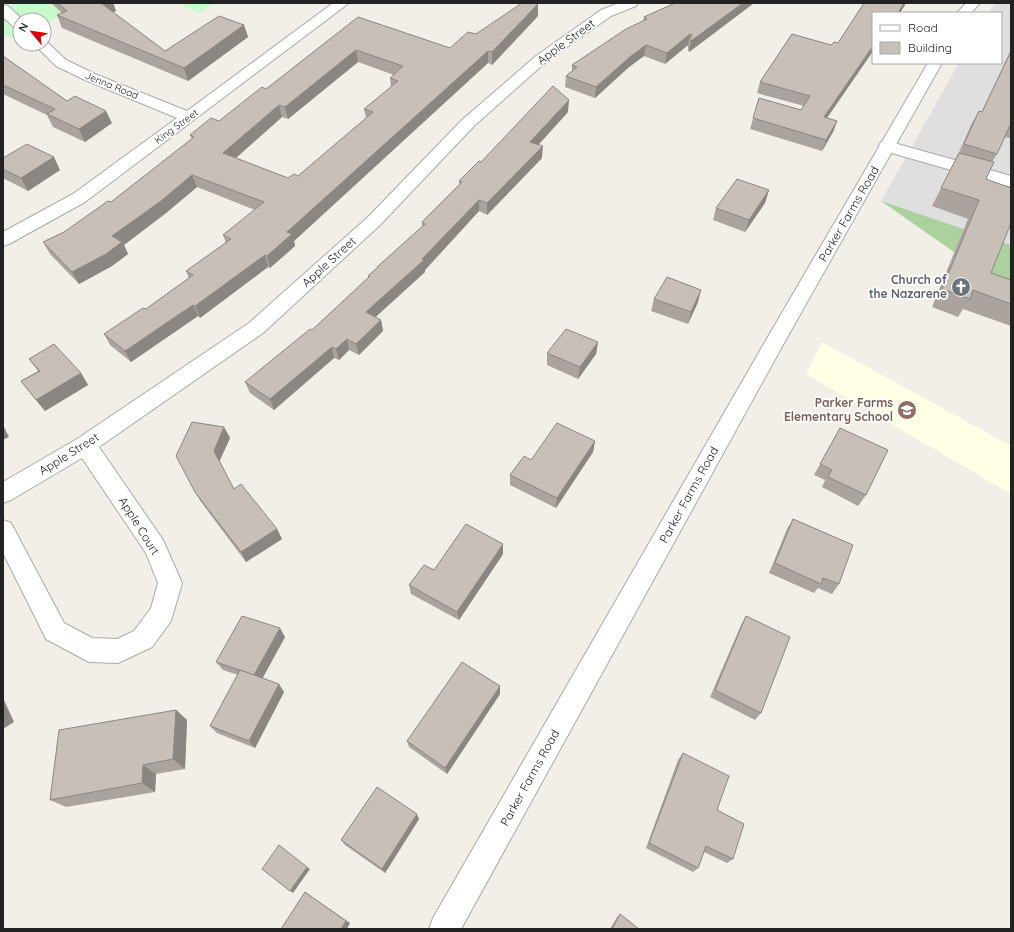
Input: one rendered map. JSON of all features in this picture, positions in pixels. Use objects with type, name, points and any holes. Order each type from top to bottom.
[{"type":"street","name":"King Street","points":[[3,240],[78,198],[342,3]]},
{"type":"street","name":"Apple Street","points":[[3,493],[85,445],[256,328],[374,221],[468,123],[536,64],[606,13],[631,3]]},
{"type":"street","points":[[965,12],[973,3]]},
{"type":"street","points":[[3,9],[12,17]]},
{"type":"street","name":"Jenna Road","points":[[49,52],[61,63],[90,77],[189,116]]},
{"type":"street","name":"Parker Farms Road","points":[[444,929],[776,340],[934,64]]},
{"type":"street","points":[[888,146],[1011,182]]},
{"type":"street","name":"Apple Court","points":[[3,530],[55,631],[89,650],[118,651],[142,639],[162,613],[170,583],[155,547],[85,445]]},
{"type":"shaded area","points":[[996,3],[1011,3],[1011,245],[881,201],[958,64],[1002,64],[1002,12],[989,12]]},
{"type":"shaded area","name":"Parker Farms Elementary School","points":[[822,342],[1011,446],[1011,494],[806,374]]},
{"type":"green space","points":[[16,3],[90,3],[52,20],[52,12],[12,12],[12,38],[3,34],[3,9]]},
{"type":"green space","points":[[177,3],[217,3],[198,13]]},
{"type":"green space","points":[[881,201],[1011,245],[1011,302],[980,291],[990,264],[954,252]]},
{"type":"building","points":[[58,3],[101,3],[165,51],[219,16],[244,25],[184,68],[57,15],[67,11]]},
{"type":"building","points":[[522,3],[538,4],[492,52],[488,51],[287,232],[292,234],[267,256],[265,255],[195,306],[193,305],[125,351],[104,334],[143,308],[146,309],[193,275],[186,271],[231,239],[223,235],[264,202],[192,175],[161,201],[112,236],[122,242],[106,254],[72,272],[43,242],[64,232],[108,201],[111,202],[194,137],[190,135],[211,118],[219,121],[262,87],[266,89],[358,17],[450,48],[468,32],[476,34]],"holes":[[[356,50],[403,66],[390,78],[398,81],[364,109],[373,112],[298,176],[294,174],[288,178],[223,153],[279,105],[285,107]]]},
{"type":"building","points":[[675,3],[743,3],[691,41],[690,39],[692,35],[690,34],[667,53],[646,45],[631,56],[596,87],[566,76],[577,67],[572,65],[626,29],[647,19],[644,17]]},
{"type":"building","points":[[864,3],[904,3],[899,12],[872,12],[872,47],[824,117],[837,121],[826,140],[753,118],[759,98],[801,110],[810,96],[760,82],[792,34],[831,45],[834,42],[838,43]]},
{"type":"building","points":[[1011,51],[1011,123],[997,154],[964,144],[979,111],[982,112]]},
{"type":"building","points":[[3,56],[67,101],[75,96],[106,111],[79,129],[47,114],[55,109],[3,85]]},
{"type":"building","points":[[553,86],[569,100],[530,142],[543,146],[487,203],[479,200],[422,259],[424,260],[366,312],[381,320],[356,344],[347,339],[336,349],[332,347],[270,399],[245,382],[310,329],[312,330],[370,276],[368,276],[377,267],[425,224],[422,222],[462,182],[459,181],[479,161],[481,162]]},
{"type":"building","points":[[27,144],[54,157],[21,178],[3,169],[3,158]]},
{"type":"building","points":[[959,153],[994,162],[986,179],[1011,188],[1011,223],[991,273],[1011,280],[1011,304],[973,290],[970,299],[942,289],[979,200],[941,188]]},
{"type":"building","points":[[737,179],[769,190],[749,220],[716,208]]},
{"type":"building","points":[[667,277],[701,290],[691,312],[654,299]]},
{"type":"building","points":[[566,329],[598,342],[580,367],[547,353]]},
{"type":"building","points":[[54,344],[81,373],[36,400],[21,381],[40,371],[29,359]]},
{"type":"building","points":[[192,422],[224,427],[214,451],[234,489],[241,484],[277,529],[241,552],[195,492],[176,456]]},
{"type":"building","points":[[557,423],[595,441],[557,498],[510,475],[524,456],[531,460]]},
{"type":"building","points":[[840,428],[888,450],[866,495],[828,477],[832,470],[820,464]]},
{"type":"building","points":[[793,519],[853,545],[839,584],[823,578],[821,584],[775,563]]},
{"type":"building","points":[[466,524],[503,544],[457,612],[409,585],[424,565],[434,570]]},
{"type":"building","points":[[242,616],[280,628],[254,675],[216,662]]},
{"type":"building","points":[[746,616],[790,637],[761,713],[715,690]]},
{"type":"building","points":[[462,662],[500,686],[445,768],[407,741]]},
{"type":"building","points":[[240,670],[279,684],[249,741],[210,726]]},
{"type":"building","points":[[176,710],[173,759],[143,765],[142,783],[50,800],[59,730]]},
{"type":"building","points":[[683,753],[729,776],[717,810],[744,824],[733,859],[706,846],[698,868],[649,843]]},
{"type":"building","points":[[377,787],[417,814],[382,869],[341,840]]},
{"type":"building","points":[[279,845],[307,867],[290,891],[262,869]]},
{"type":"building","points":[[305,892],[346,921],[341,929],[281,929]]},
{"type":"building","points":[[620,914],[639,929],[612,929]]},
{"type":"place","name":"Church of the Nazarene","points":[[961,287]]},
{"type":"place","name":"Parker Farms Elementary School","points":[[907,410]]}]
